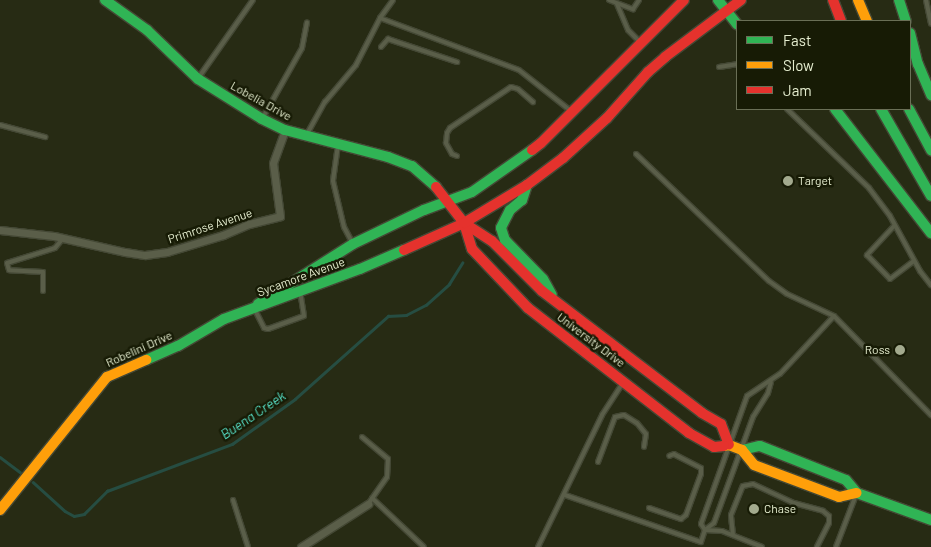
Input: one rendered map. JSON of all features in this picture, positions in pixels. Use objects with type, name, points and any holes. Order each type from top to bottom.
[{"type":"main road","name":"Lobelia Drive","points":[[105,0],[147,30],[198,79],[262,119],[306,137],[388,157],[412,166],[432,182],[448,201]]},
{"type":"main road","name":"Sycamore Avenue","points":[[253,307],[353,244],[472,192],[541,143],[684,0]]},
{"type":"main road","points":[[718,0],[736,23]]},
{"type":"main road","name":"Sycamore Avenue","points":[[253,307],[360,269],[464,223],[527,185],[563,158],[607,118],[648,72],[678,45],[742,0]]},
{"type":"main road","points":[[833,0],[841,20]]},
{"type":"main road","points":[[858,0],[867,20]]},
{"type":"main road","points":[[899,0],[906,20]]},
{"type":"main road","points":[[911,37],[918,64],[931,95]]},
{"type":"main road","points":[[836,110],[931,233]]},
{"type":"main road","points":[[882,110],[931,196]]},
{"type":"main road","points":[[910,110],[931,150]]},
{"type":"main road","points":[[527,185],[522,200],[510,210],[501,228],[505,240],[543,278],[555,300]]},
{"type":"main road","name":"University Drive","points":[[448,201],[464,223],[472,249],[528,308],[689,433],[714,447],[729,445],[742,450],[754,466],[839,497],[857,493]]},
{"type":"main road","name":"University Drive","points":[[464,223],[492,241],[555,300],[702,413],[721,424],[729,445]]},
{"type":"main road","name":"Robelini Drive","points":[[0,510],[107,377],[178,346],[224,319],[253,307]]},
{"type":"main road","name":"University Drive","points":[[742,450],[760,446],[846,480],[857,493],[931,520]]},
{"type":"street","name":"Primrose Avenue","points":[[0,230],[63,238],[145,255],[168,252],[223,235],[248,224],[280,216],[273,163],[285,130]]},
{"type":"street","points":[[301,547],[370,501]]},
{"type":"lane","points":[[198,79],[253,0]]},
{"type":"lane","points":[[306,137],[325,102],[356,65],[380,18],[393,0]]},
{"type":"lane","points":[[609,0],[633,9],[639,0]]},
{"type":"lane","points":[[926,0],[931,23]]},
{"type":"lane","points":[[617,4],[628,30],[640,42]]},
{"type":"lane","points":[[380,18],[519,70],[573,112]]},
{"type":"lane","points":[[262,119],[302,48],[307,22]]},
{"type":"lane","points":[[381,47],[388,39],[457,62]]},
{"type":"lane","points":[[719,68],[736,64]]},
{"type":"lane","points":[[457,156],[452,154],[446,143],[447,133],[450,128],[511,87],[518,88],[533,102]]},
{"type":"lane","points":[[788,110],[869,188],[931,285]]},
{"type":"lane","points":[[0,125],[45,137]]},
{"type":"lane","points":[[338,145],[333,180],[344,227],[353,244]]},
{"type":"lane","points":[[636,154],[769,281],[787,294],[834,316],[931,415]]},
{"type":"lane","points":[[894,226],[867,255],[890,279],[914,261]]},
{"type":"lane","points":[[43,291],[43,272],[10,270],[7,263],[55,248],[63,238]]},
{"type":"lane","points":[[253,307],[264,328],[268,329],[304,316],[300,291]]},
{"type":"lane","points":[[705,530],[701,524],[747,396],[759,387],[771,382],[834,316]]},
{"type":"lane","points":[[538,547],[602,415],[625,382]]},
{"type":"lane","points":[[565,494],[701,542],[705,530],[714,523],[753,417],[768,393],[771,382]]},
{"type":"lane","points":[[598,462],[615,418],[624,415],[638,423],[646,434],[644,446]]},
{"type":"lane","points":[[362,437],[388,459],[387,477],[370,501],[424,547]]},
{"type":"lane","points":[[649,508],[681,519],[686,515],[701,474],[701,468],[674,454],[669,456]]},
{"type":"lane","points":[[733,535],[731,515],[743,486],[753,484],[794,503],[823,511],[829,516],[828,523],[817,547]]},
{"type":"lane","points":[[836,547],[857,493]]},
{"type":"lane","points":[[233,500],[248,547]]},
{"type":"lane","points":[[705,530],[722,531],[762,547]]},
{"type":"waterway","name":"Buena Creek","points":[[33,482],[65,511],[74,516],[84,514],[107,491],[232,444],[295,399],[388,316],[406,315],[426,305],[449,284],[462,263]]},
{"type":"waterway","name":"Buena Creek","points":[[0,457],[20,472]]},
{"type":"traffic: fast","points":[[105,0],[147,30],[198,79],[262,119],[285,130],[388,157],[412,166],[436,187]]},
{"type":"traffic: fast","points":[[718,0],[736,23]]},
{"type":"traffic: fast","points":[[899,0],[906,20]]},
{"type":"traffic: fast","points":[[911,37],[918,64],[931,95]]},
{"type":"traffic: fast","points":[[836,110],[931,233]]},
{"type":"traffic: fast","points":[[882,110],[931,196]]},
{"type":"traffic: fast","points":[[910,110],[931,150]]},
{"type":"traffic: fast","points":[[258,304],[353,244],[424,210],[472,192],[532,150]]},
{"type":"traffic: fast","points":[[527,185],[522,200],[510,210],[501,228],[505,240],[543,279],[552,295]]},
{"type":"traffic: fast","points":[[146,360],[178,346],[224,319],[360,269],[404,250]]},
{"type":"traffic: fast","points":[[742,450],[760,446],[846,480],[857,493],[931,520]]},
{"type":"traffic: slow","points":[[858,0],[867,20]]},
{"type":"traffic: slow","points":[[0,510],[107,377],[146,360]]},
{"type":"traffic: slow","points":[[724,446],[729,445],[742,450],[754,465],[839,497],[857,493]]},
{"type":"traffic: jam","points":[[532,150],[684,0]]},
{"type":"traffic: jam","points":[[404,250],[464,223],[527,185],[563,158],[607,118],[648,72],[665,57],[741,0]]},
{"type":"traffic: jam","points":[[833,0],[841,20]]},
{"type":"traffic: jam","points":[[436,187],[464,223],[492,241],[542,291],[702,413],[721,424],[729,445]]},
{"type":"traffic: jam","points":[[464,223],[472,249],[528,308],[689,433],[714,447],[724,446]]},
{"type":"place","name":"Target","points":[[788,181]]},
{"type":"place","name":"Ross","points":[[900,350]]},
{"type":"place","name":"Chase","points":[[754,509]]}]
